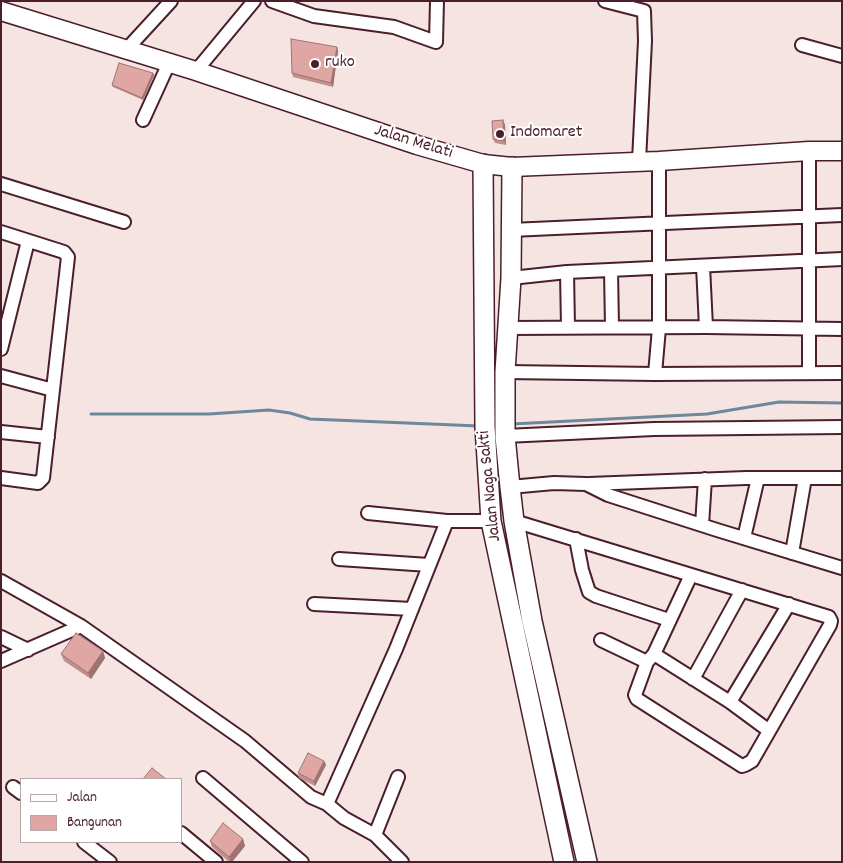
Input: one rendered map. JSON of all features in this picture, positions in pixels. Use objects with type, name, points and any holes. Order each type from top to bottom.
[{"type":"main road","name":"Jalan Melati","points":[[1,11],[196,71],[417,145],[483,164],[512,167],[659,161],[808,151],[842,151]]},
{"type":"main road","name":"Jalan Naga Sakti","points":[[483,164],[485,427],[491,521],[564,862]]},
{"type":"main road","name":"Jalan Naga Sakti","points":[[512,167],[511,278],[505,372],[505,436],[510,487],[514,521],[532,621],[587,862]]},
{"type":"main road","points":[[556,825],[571,823],[577,819]]},
{"type":"street","points":[[126,50],[171,1]]},
{"type":"street","points":[[196,71],[254,1]]},
{"type":"street","points":[[272,1],[314,16],[394,27],[436,42],[437,1]]},
{"type":"street","points":[[605,1],[644,11],[645,41],[639,161]]},
{"type":"street","points":[[802,45],[842,56]]},
{"type":"street","points":[[143,120],[169,63]]},
{"type":"street","points":[[808,151],[810,217],[808,260],[809,373]]},
{"type":"street","points":[[655,374],[659,328],[659,161]]},
{"type":"street","points":[[1,184],[124,222]]},
{"type":"street","points":[[511,230],[842,215]]},
{"type":"street","points":[[1,232],[64,252],[68,257],[43,478],[40,482],[1,478]]},
{"type":"street","points":[[1,349],[28,241]]},
{"type":"street","points":[[511,278],[567,272],[842,259]]},
{"type":"street","points":[[704,266],[706,327]]},
{"type":"street","points":[[611,270],[612,327]]},
{"type":"street","points":[[567,272],[568,327]]},
{"type":"street","points":[[508,328],[842,328]]},
{"type":"street","points":[[505,372],[655,374],[842,373]]},
{"type":"street","points":[[1,376],[53,390]]},
{"type":"street","points":[[505,436],[654,429],[842,427]]},
{"type":"street","points":[[1,432],[48,437]]},
{"type":"street","points":[[744,538],[758,478]]},
{"type":"street","points":[[792,553],[805,478]]},
{"type":"street","points":[[510,487],[554,483],[586,484],[705,479],[842,478]]},
{"type":"street","points":[[702,525],[705,479]]},
{"type":"street","points":[[586,484],[608,495],[792,553],[841,563]]},
{"type":"street","points":[[368,513],[447,522],[491,521]]},
{"type":"street","points":[[514,521],[829,616],[831,621],[768,730],[752,762],[742,766],[637,699],[634,692],[691,575]]},
{"type":"street","points":[[327,804],[396,649],[447,522]]},
{"type":"street","points":[[576,539],[582,570],[589,592],[669,620]]},
{"type":"street","points":[[339,559],[429,565]]},
{"type":"street","points":[[1,581],[81,626],[245,741],[311,798],[327,804],[344,818],[375,835],[402,862]]},
{"type":"street","points":[[693,679],[742,590]]},
{"type":"street","points":[[314,604],[412,609]]},
{"type":"street","points":[[730,702],[788,604]]},
{"type":"street","points":[[1,661],[81,626]]},
{"type":"street","points":[[1,637],[28,650]]},
{"type":"street","points":[[601,640],[651,658],[693,679],[730,702],[768,730]]},
{"type":"street","points":[[375,835],[398,776]]},
{"type":"street","points":[[203,778],[302,862]]},
{"type":"street","points":[[182,835],[216,862]]},
{"type":"street","points":[[85,843],[110,862]]},
{"type":"building","name":"ruko","points":[[291,39],[337,47],[331,83],[292,73]]},
{"type":"building","points":[[119,63],[153,73],[142,98],[112,85]]},
{"type":"building","name":"Indomaret","points":[[503,120],[504,141],[493,139],[492,121]]},
{"type":"building","points":[[76,633],[103,651],[88,673],[61,654]]},
{"type":"building","points":[[308,753],[324,761],[314,781],[298,773]]},
{"type":"building","points":[[152,768],[165,778],[144,778]]},
{"type":"building","points":[[223,823],[243,839],[229,857],[210,841]]},
{"type":"waterway","points":[[512,424],[707,414],[779,402],[842,403]]},
{"type":"waterway","points":[[91,414],[209,414],[269,410],[290,413],[310,419],[479,426]]},
{"type":"place","name":"ruko","points":[[315,64]]},
{"type":"place","name":"Indomaret","points":[[500,134]]}]
